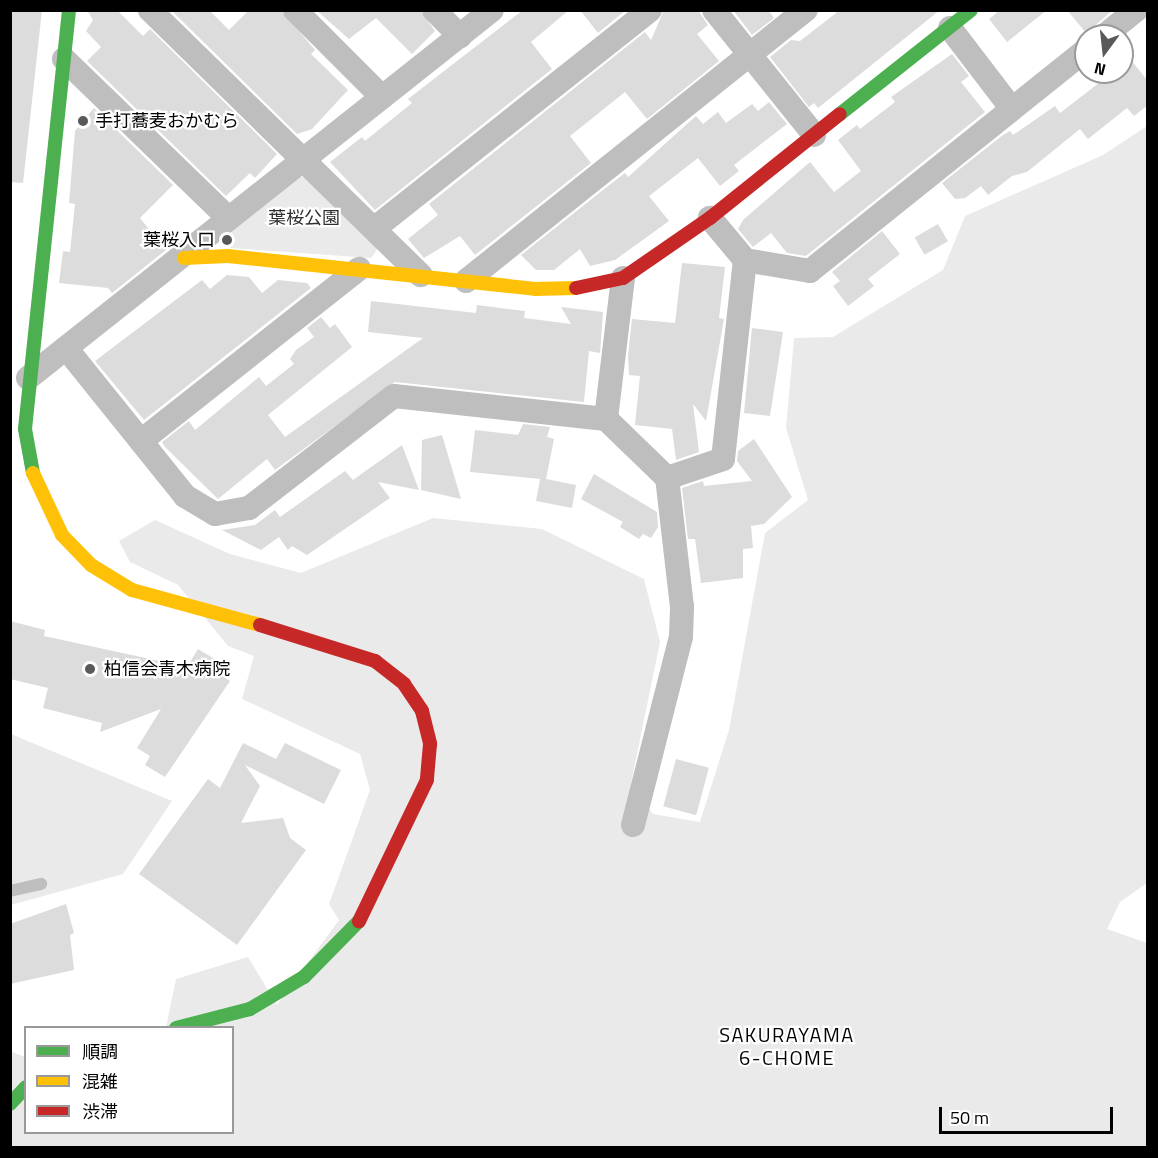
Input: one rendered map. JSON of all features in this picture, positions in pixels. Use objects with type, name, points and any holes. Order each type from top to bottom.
[{"type":"street","points":[[69,10],[28,378],[25,429],[29,464],[62,535],[92,566],[132,590],[343,648],[375,662],[404,684],[422,711],[430,744],[427,780],[407,828],[364,914],[341,944],[304,977],[250,1009],[184,1026]]},
{"type":"street","points":[[150,10],[421,275]]},
{"type":"street","points":[[295,10],[382,97]]},
{"type":"street","points":[[434,10],[460,36]]},
{"type":"street","points":[[28,378],[184,258],[227,218],[492,10]]},
{"type":"street","points":[[375,228],[650,10]]},
{"type":"street","points":[[714,10],[814,135]]},
{"type":"street","points":[[466,281],[806,10]]},
{"type":"street","points":[[184,258],[228,256],[421,275],[535,290],[577,288],[623,278],[710,218],[971,10]]},
{"type":"street","points":[[1119,24],[1136,10]]},
{"type":"street","points":[[950,28],[1012,109]]},
{"type":"street","points":[[64,59],[227,218]]},
{"type":"street","points":[[710,218],[745,260],[810,271],[1074,60]]},
{"type":"street","points":[[667,478],[723,459],[745,260]]},
{"type":"street","points":[[141,441],[359,269]]},
{"type":"street","points":[[606,419],[623,278]]},
{"type":"street","points":[[66,348],[141,441],[200,508],[233,514],[249,508],[394,396],[606,419],[667,478],[682,607],[681,636],[633,825]]},
{"type":"street","points":[[10,1104],[24,1090]]},
{"type":"lane","points":[[10,891],[41,884]]},
{"type":"green space","points":[[1147,126],[1147,883],[1120,902],[1107,929],[1147,943],[1147,1147],[11,1147],[10,1051],[24,1057],[24,1134],[234,1134],[234,1026],[166,1026],[176,979],[248,957],[277,1005],[339,920],[329,904],[370,790],[360,754],[242,699],[254,656],[228,646],[178,585],[130,562],[119,541],[155,520],[230,554],[301,573],[433,518],[542,529],[644,579],[660,642],[631,783],[653,814],[700,822],[729,730],[765,533],[808,500],[786,428],[794,338],[833,337],[943,270],[965,216],[1103,155]]},
{"type":"green space","name":"葉桜公園","points":[[297,176],[315,179],[374,239],[377,250],[371,258],[230,248],[232,229]]},
{"type":"green space","points":[[11,734],[172,801],[123,874],[11,905]]},
{"type":"building","points":[[10,10],[42,10],[23,183],[10,182]]},
{"type":"building","points":[[87,10],[117,10],[143,36],[150,29],[277,154],[255,178],[250,173],[226,196],[87,61],[101,47],[86,31],[93,20]]},
{"type":"building","points":[[171,10],[209,10],[229,30],[249,10],[281,10],[315,50],[311,54],[348,90],[312,129],[297,134]]},
{"type":"building","points":[[316,10],[420,10],[435,31],[412,54],[376,18],[349,39]]},
{"type":"building","points":[[523,10],[569,10],[531,42],[552,69],[375,210],[330,162],[362,137],[365,141],[412,103],[408,99]]},
{"type":"building","points":[[580,10],[626,10],[598,33]]},
{"type":"building","points":[[664,10],[698,10],[708,25],[697,34],[719,61],[647,119],[625,92],[570,136],[591,163],[475,255],[460,236],[424,258],[408,239],[438,215],[429,204],[645,32],[651,40]]},
{"type":"building","points":[[733,10],[768,10],[774,18],[752,35]]},
{"type":"building","points":[[840,10],[940,10],[818,108],[814,103],[809,107],[770,57],[791,40],[800,41]]},
{"type":"building","points":[[1000,10],[1047,10],[1007,42],[989,19]]},
{"type":"building","points":[[1067,10],[1113,10],[1097,24],[1079,24]]},
{"type":"building","points":[[952,54],[969,76],[961,82],[985,112],[806,256],[787,253],[771,233],[753,247],[738,229],[743,220],[810,162],[834,192],[861,171],[838,140],[857,125],[860,129],[895,102],[891,97]]},
{"type":"building","points":[[1134,64],[1148,81],[1148,105],[1134,116],[1127,108],[1088,139],[1080,129],[1027,172],[1012,176],[988,195],[981,186],[965,198],[955,199],[942,183],[1003,135],[1010,131],[1013,135],[1055,106],[1060,113],[1097,84],[1134,84]]},
{"type":"building","points":[[769,102],[787,124],[734,165],[739,171],[720,186],[698,158],[649,196],[669,221],[615,260],[590,266],[580,249],[554,270],[536,270],[521,255],[625,173],[628,177],[696,116],[703,124],[718,112],[726,123],[752,104],[758,111]]},
{"type":"building","points":[[94,108],[173,185],[140,218],[166,250],[112,293],[108,288],[59,283],[63,251],[70,252],[75,204],[69,203],[75,131]]},
{"type":"building","points":[[938,224],[948,241],[925,255],[915,238]]},
{"type":"building","points":[[882,231],[900,254],[868,279],[874,286],[848,306],[833,286],[840,281],[832,272]]},
{"type":"building","points":[[682,263],[725,267],[719,318],[724,319],[706,421],[693,404],[699,452],[676,460],[672,429],[635,425],[640,376],[629,375],[628,356],[632,319],[675,323]]},
{"type":"building","points":[[227,275],[249,277],[262,293],[278,280],[307,283],[311,288],[144,420],[95,361],[202,280],[210,289]]},
{"type":"building","points":[[371,301],[476,313],[477,305],[525,311],[524,318],[571,324],[561,307],[603,312],[600,353],[589,351],[584,402],[395,382],[275,470],[267,459],[218,499],[165,447],[162,442],[189,421],[195,430],[259,377],[266,386],[294,364],[290,359],[296,350],[314,337],[307,328],[321,317],[330,328],[335,324],[352,347],[268,415],[285,437],[423,338],[368,332]]},
{"type":"building","points":[[752,328],[783,332],[770,416],[744,413]]},
{"type":"building","points":[[523,424],[550,427],[547,437],[554,439],[546,479],[576,485],[572,508],[536,501],[540,479],[470,472],[475,430],[518,435]]},
{"type":"building","points":[[442,435],[461,499],[421,490],[422,440]]},
{"type":"building","points":[[754,439],[792,497],[764,524],[751,526],[753,548],[743,549],[743,578],[701,583],[695,539],[688,539],[682,488],[703,481],[704,486],[752,481],[737,461],[738,451]]},
{"type":"building","points":[[402,445],[419,490],[378,482],[390,498],[307,555],[292,546],[288,550],[279,537],[261,550],[222,530],[255,525],[275,510],[280,517],[345,471],[353,480]]},
{"type":"building","points":[[594,474],[657,512],[658,527],[651,538],[643,534],[639,539],[620,527],[623,522],[581,499]]},
{"type":"building","points":[[10,621],[45,630],[44,636],[187,667],[198,649],[231,669],[225,678],[230,681],[165,777],[145,765],[150,756],[137,748],[161,709],[100,732],[102,723],[43,708],[48,688],[10,679]]},
{"type":"building","points":[[243,743],[276,759],[285,743],[341,770],[324,804],[245,765],[260,786],[241,823],[283,818],[290,838],[306,850],[237,945],[139,874],[208,779],[220,788]]},
{"type":"building","points":[[676,759],[709,768],[696,815],[663,806]]},
{"type":"building","points":[[66,904],[74,933],[70,935],[74,970],[10,984],[10,924]]},
{"type":"traffic: fast","points":[[33,473],[25,429],[69,10]]},
{"type":"traffic: fast","points":[[840,114],[971,10]]},
{"type":"traffic: fast","points":[[184,1026],[250,1009],[304,977],[359,921]]},
{"type":"traffic: fast","points":[[10,1104],[24,1089]]},
{"type":"traffic: slow","points":[[184,258],[228,256],[535,289],[576,288]]},
{"type":"traffic: slow","points":[[33,473],[62,535],[91,565],[132,590],[260,625]]},
{"type":"traffic: jam","points":[[576,288],[623,278],[710,218],[840,114]]},
{"type":"traffic: jam","points":[[260,625],[375,661],[404,684],[422,711],[430,744],[427,780],[359,921]]},
{"type":"place","name":"手打蕎麦おかむら","points":[[83,121]]},
{"type":"place","name":"葉桜入口","points":[[227,240]]},
{"type":"place","name":"柏信会青木病院","points":[[90,669]]},
{"type":"district","name":"SAKURAYAMA 6-CHOME","points":[[787,1046]]}]
